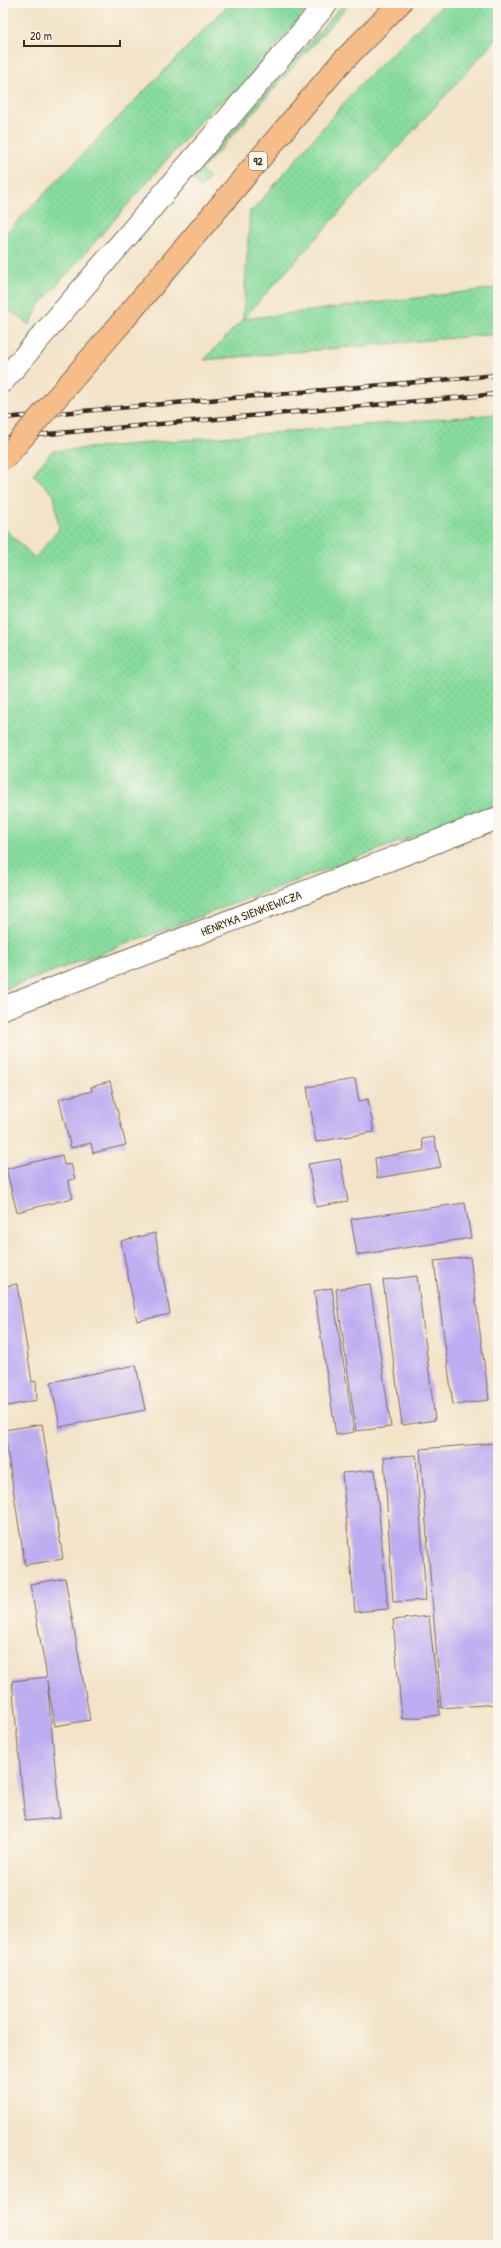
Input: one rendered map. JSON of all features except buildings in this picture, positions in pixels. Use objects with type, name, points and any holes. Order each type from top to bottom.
[{"type":"main road","name":"92","points":[[3,460],[340,66],[400,3]]},
{"type":"street","points":[[3,381],[327,3]]},
{"type":"street","name":"HENRYKA SIENKIEWICZA","points":[[3,1008],[498,818]]},
{"type":"green space","points":[[230,3],[312,3],[238,91],[216,105],[198,124],[38,307],[30,325],[3,306],[3,236]]},
{"type":"green space","points":[[344,3],[350,3],[201,171],[209,177],[200,188],[193,178],[199,169]]},
{"type":"green space","points":[[445,3],[498,3],[498,37],[243,319],[250,210],[252,211],[361,83]]},
{"type":"green space","points":[[498,288],[498,334],[204,360],[243,319]]},
{"type":"green space","points":[[498,414],[498,805],[3,990],[3,527],[35,558],[59,529],[54,495],[33,474],[52,451]]},
{"type":"railway","points":[[3,418],[498,375]]},
{"type":"railway","points":[[3,438],[498,394]]}]
